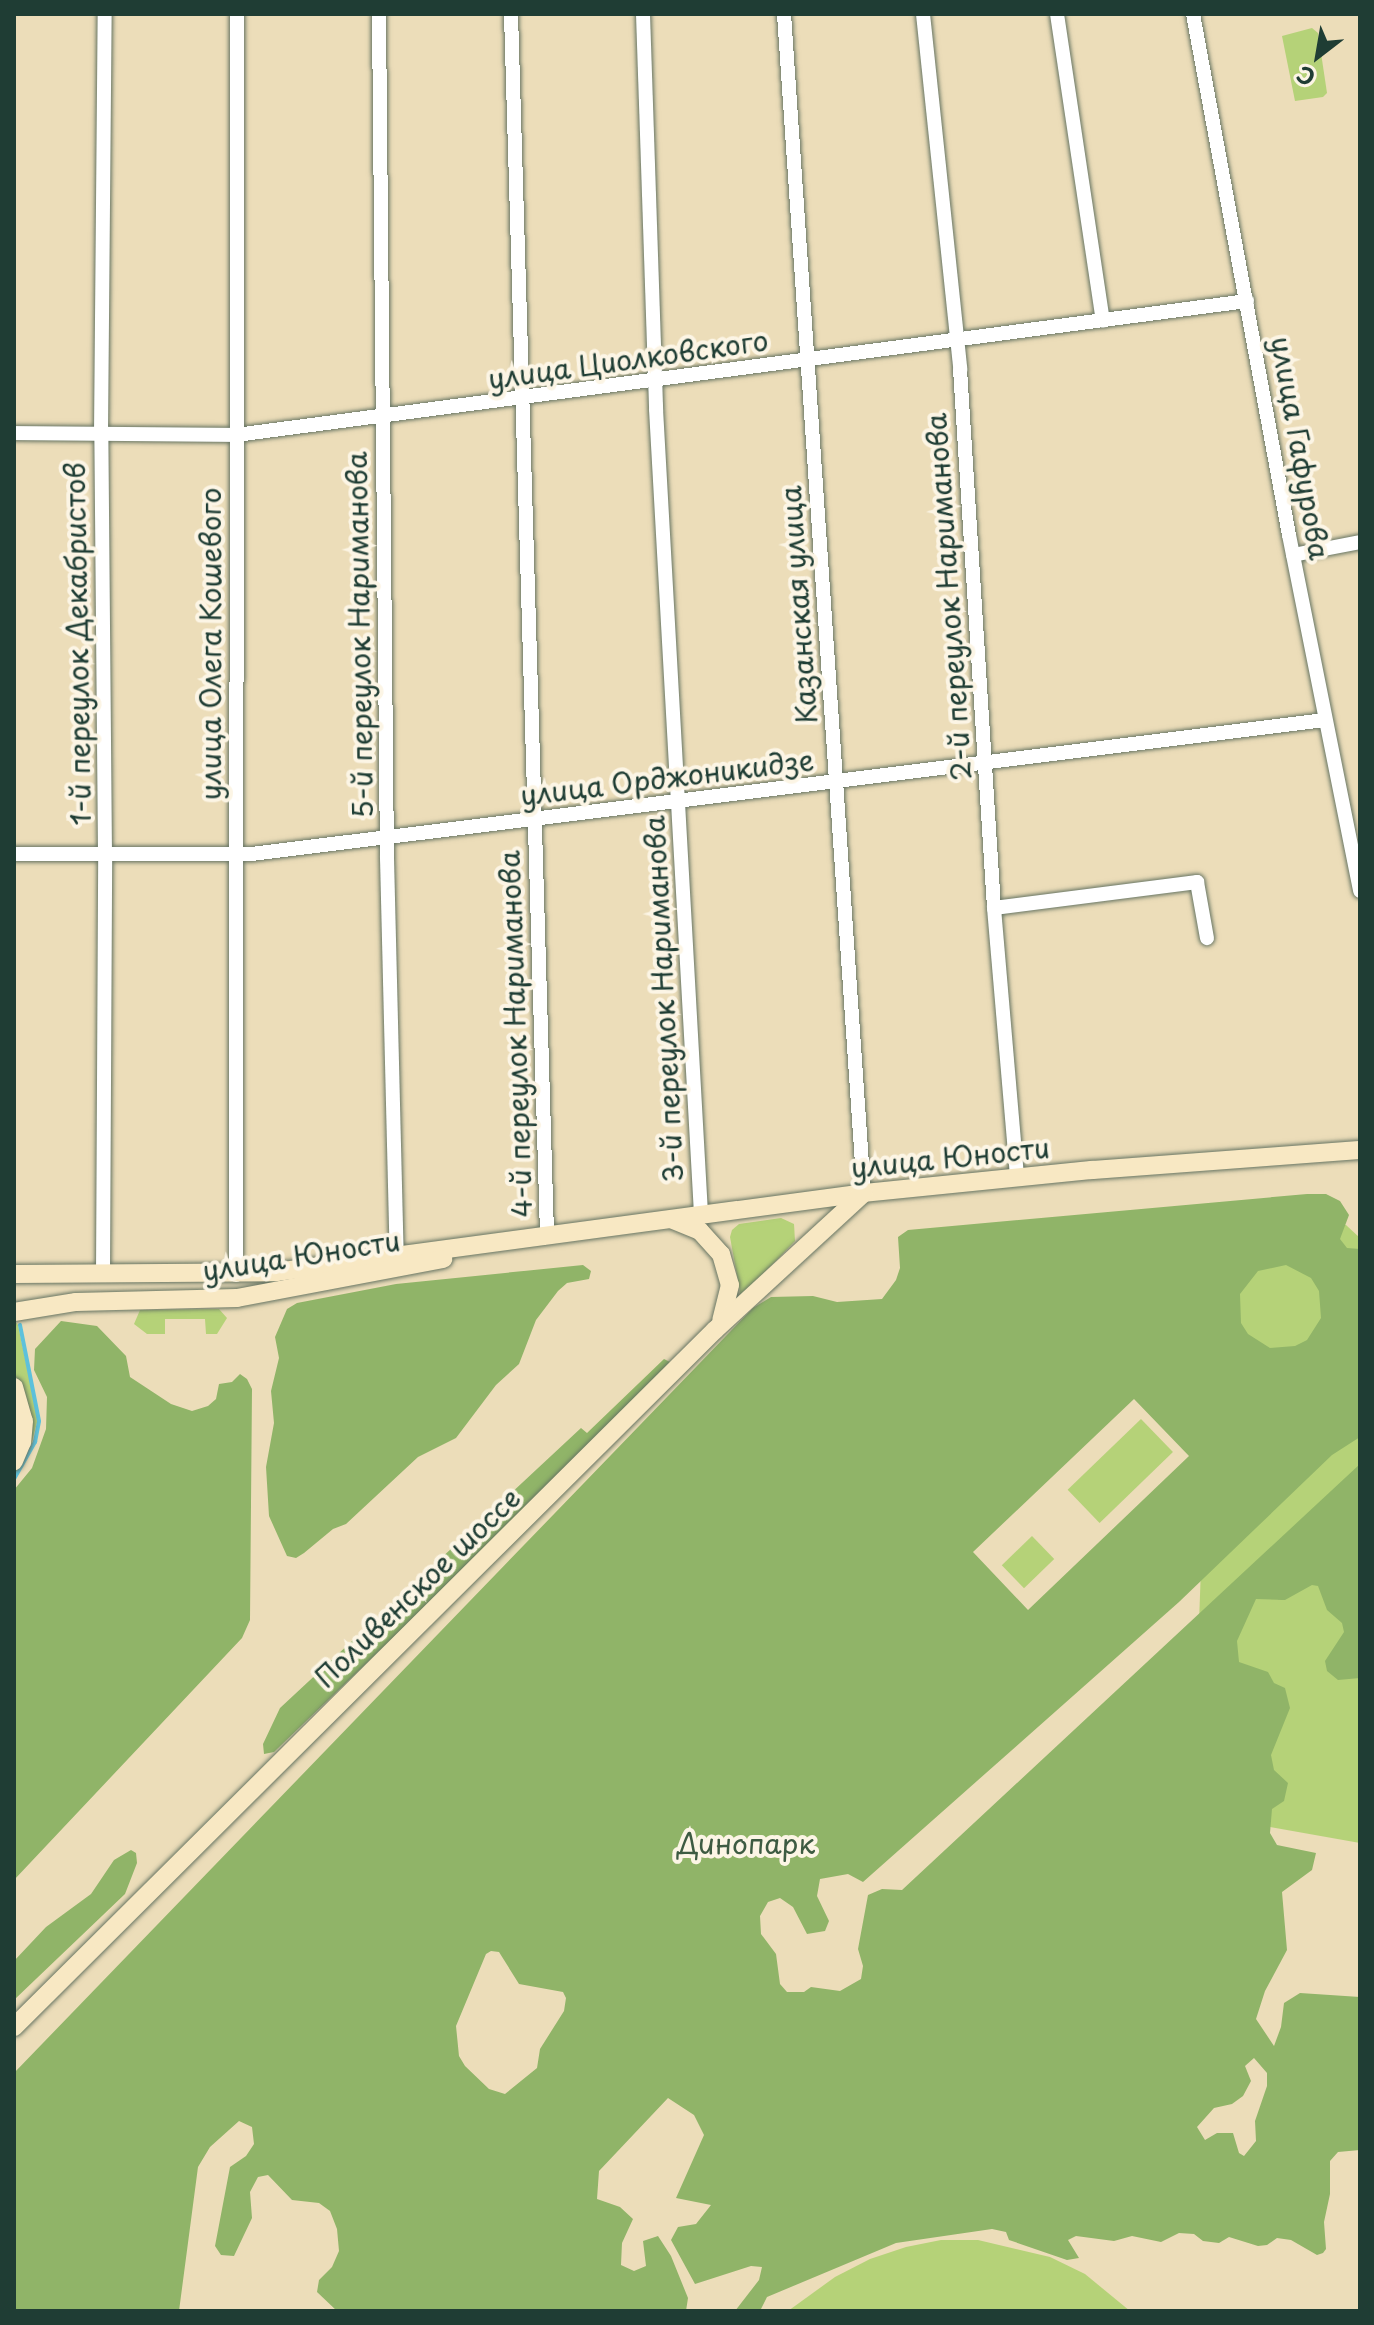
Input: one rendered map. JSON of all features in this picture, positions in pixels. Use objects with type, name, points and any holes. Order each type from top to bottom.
[{"type":"main road","name":"улица Юности","points":[[14,1274],[236,1275],[547,1237],[864,1193],[1360,1150]]},
{"type":"main road","name":"Поливенское шоссе","points":[[14,2027],[715,1330],[864,1193]]},
{"type":"main road","points":[[671,1219],[700,1231],[721,1254],[727,1269],[728,1301],[715,1330]]},
{"type":"main road","name":"улица Юности","points":[[14,1312],[76,1302],[237,1298],[397,1270],[547,1237]]},
{"type":"main road","points":[[14,1387],[24,1421],[22,1442],[14,1461]]},
{"type":"street","name":"1-й переулок Декабристов","points":[[103,1274],[105,854],[101,433],[105,14]]},
{"type":"street","name":"улица Олега Кошевого","points":[[236,1275],[237,14]]},
{"type":"street","name":"5-й переулок Нариманова","points":[[379,14],[387,838],[397,1255]]},
{"type":"street","name":"4-й переулок Нариманова","points":[[511,14],[547,1237]]},
{"type":"street","name":"3-й переулок Нариманова","points":[[643,14],[655,381],[701,1214]]},
{"type":"street","name":"Казанская улица","points":[[784,14],[864,1193]]},
{"type":"street","name":"2-й переулок Нариманова","points":[[923,14],[957,341],[994,908],[1017,1178]]},
{"type":"street","points":[[1057,14],[1103,321]]},
{"type":"street","name":"улица Гафурова","points":[[1193,14],[1293,555],[1360,891]]},
{"type":"street","name":"улица Циолковского","points":[[14,433],[236,435],[383,418],[1247,301]]},
{"type":"street","points":[[1293,555],[1360,542]]},
{"type":"street","name":"улица Орджоникидзе","points":[[14,854],[236,854],[535,820],[1325,720]]},
{"type":"street","points":[[994,908],[1197,882],[1207,938]]},
{"type":"green space","points":[[1312,28],[1318,33],[1327,93],[1323,97],[1295,101],[1282,36]]},
{"type":"green space","name":"Динопарк","points":[[1307,1194],[1326,1194],[1340,1201],[1349,1215],[1340,1239],[1347,1248],[1360,1249],[1360,1437],[1332,1455],[1179,1602],[863,1882],[848,1874],[820,1879],[817,1896],[829,1921],[825,1931],[807,1934],[793,1907],[780,1898],[768,1902],[760,1916],[761,1934],[776,1954],[780,1984],[787,1992],[804,1992],[811,1987],[840,1991],[861,1979],[863,1966],[858,1949],[868,1895],[882,1889],[902,1890],[1360,1464],[1360,1678],[1338,1680],[1327,1671],[1325,1661],[1344,1632],[1342,1623],[1327,1610],[1318,1586],[1312,1585],[1285,1600],[1256,1599],[1237,1641],[1239,1662],[1268,1672],[1274,1683],[1285,1688],[1290,1708],[1271,1755],[1274,1770],[1288,1783],[1284,1801],[1272,1809],[1270,1833],[1277,1845],[1316,1853],[1312,1870],[1282,1892],[1287,1950],[1265,1991],[1256,2019],[1274,2046],[1281,2027],[1284,2003],[1300,1993],[1360,1997],[1360,2150],[1338,2152],[1330,2161],[1330,2194],[1324,2222],[1326,2249],[1323,2253],[1317,2255],[1291,2240],[1277,2238],[1267,2245],[1258,2246],[1229,2237],[1219,2243],[1203,2241],[1194,2234],[1179,2233],[1161,2242],[1132,2236],[1114,2241],[1076,2236],[1068,2240],[1079,2258],[1067,2260],[1009,2240],[1006,2232],[992,2229],[896,2243],[767,2297],[760,2311],[735,2311],[759,2280],[762,2267],[751,2266],[695,2284],[671,2240],[678,2227],[696,2224],[711,2205],[676,2198],[704,2135],[694,2115],[668,2098],[599,2171],[597,2199],[620,2207],[633,2219],[622,2243],[621,2265],[634,2271],[646,2266],[643,2241],[658,2236],[671,2256],[688,2298],[686,2311],[337,2311],[317,2292],[319,2280],[332,2267],[339,2251],[337,2229],[330,2211],[319,2203],[292,2200],[268,2175],[258,2177],[250,2192],[252,2218],[234,2256],[221,2255],[215,2246],[230,2167],[246,2156],[254,2144],[252,2127],[239,2121],[210,2147],[198,2167],[179,2311],[14,2311],[14,2073],[753,1308],[771,1297],[813,1296],[837,1302],[882,1299],[896,1280],[900,1268],[898,1237],[908,1230]],"holes":[[[1286,1265],[1311,1278],[1319,1291],[1321,1318],[1307,1340],[1295,1346],[1270,1348],[1248,1334],[1241,1323],[1240,1294],[1258,1271]],[[1134,1399],[1189,1456],[1028,1610],[973,1552]],[[499,1952],[519,1984],[563,1992],[566,1998],[564,2011],[540,2049],[537,2068],[505,2094],[489,2089],[459,2056],[456,2026],[486,1954]],[[1254,2058],[1267,2073],[1267,2086],[1255,2121],[1256,2141],[1244,2156],[1239,2153],[1233,2133],[1217,2133],[1205,2140],[1197,2127],[1214,2108],[1232,2104],[1243,2096],[1251,2081],[1245,2066]]]},
{"type":"green space","points":[[1214,1214],[1346,1225],[1360,1238],[1360,1843],[1192,1813]]},
{"type":"green space","points":[[781,1218],[794,1224],[795,1241],[741,1297],[730,1237],[732,1230],[739,1224]]},
{"type":"green space","points":[[583,1265],[591,1271],[589,1279],[567,1283],[558,1291],[536,1320],[519,1364],[496,1385],[456,1438],[418,1457],[346,1524],[333,1529],[296,1558],[287,1556],[269,1516],[266,1467],[274,1423],[271,1391],[279,1358],[275,1337],[287,1309],[297,1303],[396,1284]]},
{"type":"green space","points":[[219,1309],[227,1318],[217,1334],[206,1334],[205,1319],[165,1319],[165,1334],[147,1334],[134,1324],[140,1310]]},
{"type":"green space","points":[[14,1320],[18,1325],[38,1419],[30,1449],[14,1476],[31,1415],[25,1393],[14,1373]]},
{"type":"green space","points":[[61,1321],[97,1326],[126,1356],[130,1377],[171,1404],[192,1411],[208,1406],[216,1399],[219,1384],[232,1382],[240,1374],[247,1379],[252,1389],[250,1620],[242,1638],[14,1880],[14,1490],[32,1468],[46,1429],[47,1397],[34,1370],[35,1349]]},
{"type":"green space","points":[[664,1359],[672,1363],[528,1508],[274,1752],[264,1754],[263,1744],[280,1708],[581,1428],[587,1433]]},
{"type":"green space","points":[[1141,1419],[1173,1452],[1100,1523],[1068,1490]]},
{"type":"green space","points":[[1032,1536],[1054,1559],[1024,1588],[1002,1565]]},
{"type":"green space","points":[[131,1850],[136,1853],[137,1863],[125,1894],[14,2000],[14,1961],[46,1927],[91,1894],[114,1860]]},
{"type":"green space","points":[[941,2240],[978,2240],[1050,2257],[1085,2274],[1130,2311],[788,2311],[835,2277],[870,2259]]},
{"type":"waterway","points":[[14,1479],[35,1442],[39,1421],[20,1325]]}]
